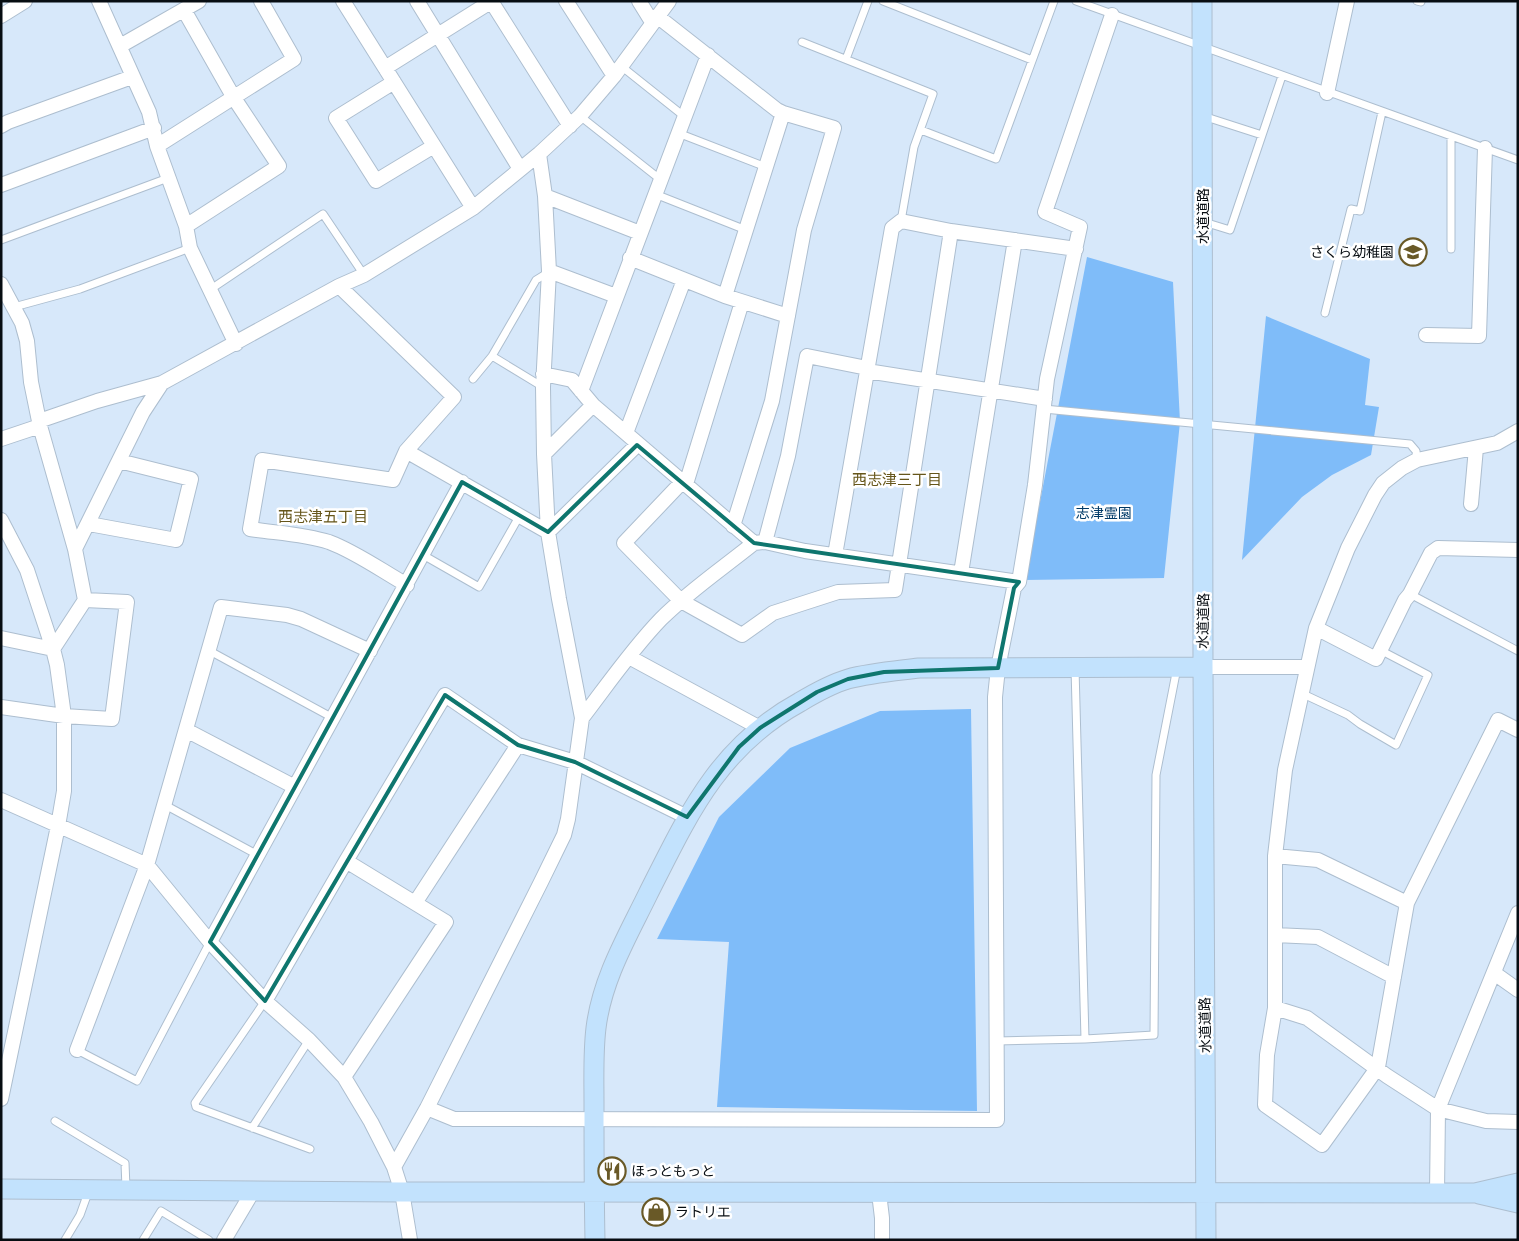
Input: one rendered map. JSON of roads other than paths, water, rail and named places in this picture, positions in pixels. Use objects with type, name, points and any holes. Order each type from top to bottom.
[{"type":"street","points":[[1,16],[25,1]]},
{"type":"street","points":[[99,1],[149,112],[157,146],[186,226],[190,248],[236,344]]},
{"type":"street","points":[[120,46],[199,1]]},
{"type":"street","points":[[157,146],[294,59],[261,1]]},
{"type":"street","points":[[343,1],[473,208]]},
{"type":"street","points":[[417,1],[520,169]]},
{"type":"street","points":[[385,68],[492,1],[570,126]]},
{"type":"street","points":[[566,1],[618,71]]},
{"type":"street","points":[[639,1],[655,19],[708,56],[783,113],[834,128],[804,230],[772,401],[733,526]]},
{"type":"street","points":[[1,439],[97,401],[162,383],[339,286],[364,275],[473,208],[539,154],[580,116],[618,71],[669,1]]},
{"type":"street","name":"水道道路","points":[[1202,1],[1206,1240]]},
{"type":"street","points":[[1327,93],[1347,1]]},
{"type":"street","points":[[184,10],[234,98],[279,166],[186,226]]},
{"type":"street","points":[[426,1108],[460,1119],[997,1120],[995,697],[998,668],[1014,588],[1019,582],[1035,485],[1047,379],[1080,227],[1045,212],[1112,15]]},
{"type":"street","points":[[580,391],[708,56]]},
{"type":"street","points":[[1,126],[132,77]]},
{"type":"street","points":[[394,82],[336,118],[376,181],[434,146]]},
{"type":"street","points":[[725,296],[783,113]]},
{"type":"street","points":[[1,184],[154,128]]},
{"type":"street","points":[[1426,334],[1478,336],[1485,148]]},
{"type":"street","points":[[394,1167],[426,1108],[564,835],[568,819],[582,718],[548,532],[543,381],[549,271],[546,196],[539,154]]},
{"type":"street","points":[[546,196],[640,232]]},
{"type":"street","points":[[835,555],[892,228],[901,221],[952,231],[1076,249]]},
{"type":"street","points":[[742,302],[684,483],[624,543],[681,601],[742,635],[773,613],[838,592],[895,590],[952,231]]},
{"type":"street","points":[[961,573],[1015,240]]},
{"type":"street","points":[[630,258],[725,296],[788,316]]},
{"type":"street","points":[[549,271],[616,296]]},
{"type":"street","points":[[626,433],[684,280]]},
{"type":"street","points":[[1,284],[22,322],[27,341],[31,382],[40,424],[75,550],[85,600],[53,649]]},
{"type":"street","points":[[339,286],[454,397],[406,451],[393,480],[262,460],[250,529],[328,542],[407,585]]},
{"type":"street","points":[[582,718],[629,657],[662,619],[681,601],[759,543],[788,456],[807,356],[867,369],[991,390],[1044,404]]},
{"type":"street","points":[[543,381],[572,380],[593,405],[637,445],[733,526],[759,543],[1019,582]]},
{"type":"street","points":[[75,550],[143,412],[162,383]]},
{"type":"street","points":[[544,454],[593,405]]},
{"type":"street","points":[[1518,431],[1497,443],[1417,460],[1402,468],[1383,483],[1348,548],[1316,628],[1285,770],[1275,856],[1275,1008],[1267,1055],[1266,1105],[1322,1145],[1378,1067],[1407,904],[1498,720],[1518,730]]},
{"type":"street","points":[[548,532],[637,445]]},
{"type":"street","points":[[1471,504],[1476,448]]},
{"type":"street","points":[[406,451],[548,532]]},
{"type":"street","points":[[89,524],[176,540],[191,479],[119,461]]},
{"type":"street","points":[[210,942],[462,482]]},
{"type":"street","points":[[1,520],[26,570],[53,649],[64,716],[64,792],[1,1099]]},
{"type":"street","points":[[1316,628],[1376,658],[1431,553],[1438,548],[1518,550]]},
{"type":"street","points":[[1,706],[64,716],[112,719],[128,602],[85,600]]},
{"type":"street","points":[[77,1050],[147,865],[221,607],[301,618],[370,651]]},
{"type":"street","points":[[1,638],[53,649]]},
{"type":"street","points":[[629,657],[760,728]]},
{"type":"street","points":[[595,1240],[594,1120],[596,1028],[602,997],[613,966],[687,817],[721,766],[760,728],[790,707],[848,679],[919,668],[1307,667]]},
{"type":"street","points":[[265,1001],[445,695],[518,745],[575,762],[687,817]]},
{"type":"street","points":[[186,730],[295,787]]},
{"type":"street","points":[[415,903],[518,745]]},
{"type":"street","points":[[1,800],[147,865],[210,942],[265,1001],[309,1040],[344,1077],[371,1122],[394,1167],[402,1192],[410,1240]]},
{"type":"street","points":[[1275,856],[1318,860],[1407,904]]},
{"type":"street","points":[[344,1077],[446,922],[346,861]]},
{"type":"street","points":[[1437,1193],[1438,1109],[1518,913]]},
{"type":"street","points":[[1275,935],[1318,937],[1394,977]]},
{"type":"street","points":[[1494,973],[1518,990]]},
{"type":"street","points":[[1275,1008],[1307,1018],[1378,1067],[1387,1076],[1438,1109],[1491,1122],[1518,1122]]},
{"type":"street","points":[[1,1189],[402,1192],[1475,1193],[1518,1183]]},
{"type":"street","points":[[224,1240],[254,1191]]},
{"type":"street","points":[[879,1193],[882,1240]]},
{"type":"street","points":[[1475,1193],[1518,1204]]},
{"type":"lane","points":[[846,59],[868,1]]},
{"type":"lane","points":[[883,1],[1032,60]]},
{"type":"lane","points":[[921,130],[996,159],[1054,1]]},
{"type":"lane","points":[[1076,1],[1327,93],[1518,160]]},
{"type":"lane","points":[[802,42],[933,94],[914,147],[901,221]]},
{"type":"lane","points":[[618,71],[684,117]]},
{"type":"lane","points":[[1203,221],[1230,230],[1282,76]]},
{"type":"lane","points":[[1325,313],[1351,209],[1360,211],[1382,112]]},
{"type":"lane","points":[[580,116],[661,180]]},
{"type":"lane","points":[[1203,116],[1262,136]]},
{"type":"lane","points":[[678,133],[766,167]]},
{"type":"lane","points":[[1451,136],[1451,249]]},
{"type":"lane","points":[[1,240],[168,178]]},
{"type":"lane","points":[[655,194],[746,230]]},
{"type":"lane","points":[[211,289],[323,214],[364,275]]},
{"type":"lane","points":[[14,307],[80,289],[190,248]]},
{"type":"lane","points":[[473,379],[492,356],[536,280],[549,271]]},
{"type":"lane","points":[[492,356],[543,381]]},
{"type":"lane","points":[[1044,404],[1203,425],[1410,444],[1416,451],[1417,460]]},
{"type":"lane","points":[[423,555],[479,588],[520,515]]},
{"type":"lane","points":[[1410,594],[1518,651]]},
{"type":"lane","points":[[208,650],[333,718]]},
{"type":"lane","points":[[1301,693],[1348,715],[1396,745],[1428,675],[1380,650]]},
{"type":"lane","points":[[997,1041],[1154,1035],[1156,775],[1177,667]]},
{"type":"lane","points":[[1075,668],[1085,1039]]},
{"type":"lane","points":[[165,805],[258,855]]},
{"type":"lane","points":[[77,1050],[137,1081],[210,942]]},
{"type":"lane","points":[[265,1001],[196,1103],[196,1107],[310,1149]]},
{"type":"lane","points":[[252,1128],[309,1040]]},
{"type":"lane","points":[[55,1121],[125,1162],[126,1191]]},
{"type":"lane","points":[[65,1240],[80,1215],[89,1190]]},
{"type":"lane","points":[[143,1240],[162,1211],[209,1240]]},
{"type":"place","name":"さくら幼稚園","points":[[1413,252]]},
{"type":"place","name":"ほっともっと","points":[[612,1171]]},
{"type":"place","name":"ラトリエ","points":[[656,1212]]},
{"type":"district","name":"西志津三丁目","points":[[897,479]]},
{"type":"district","name":"西志津五丁目","points":[[323,516]]},
{"type":"park label","name":"志津霊園","points":[[1104,513]]}]
